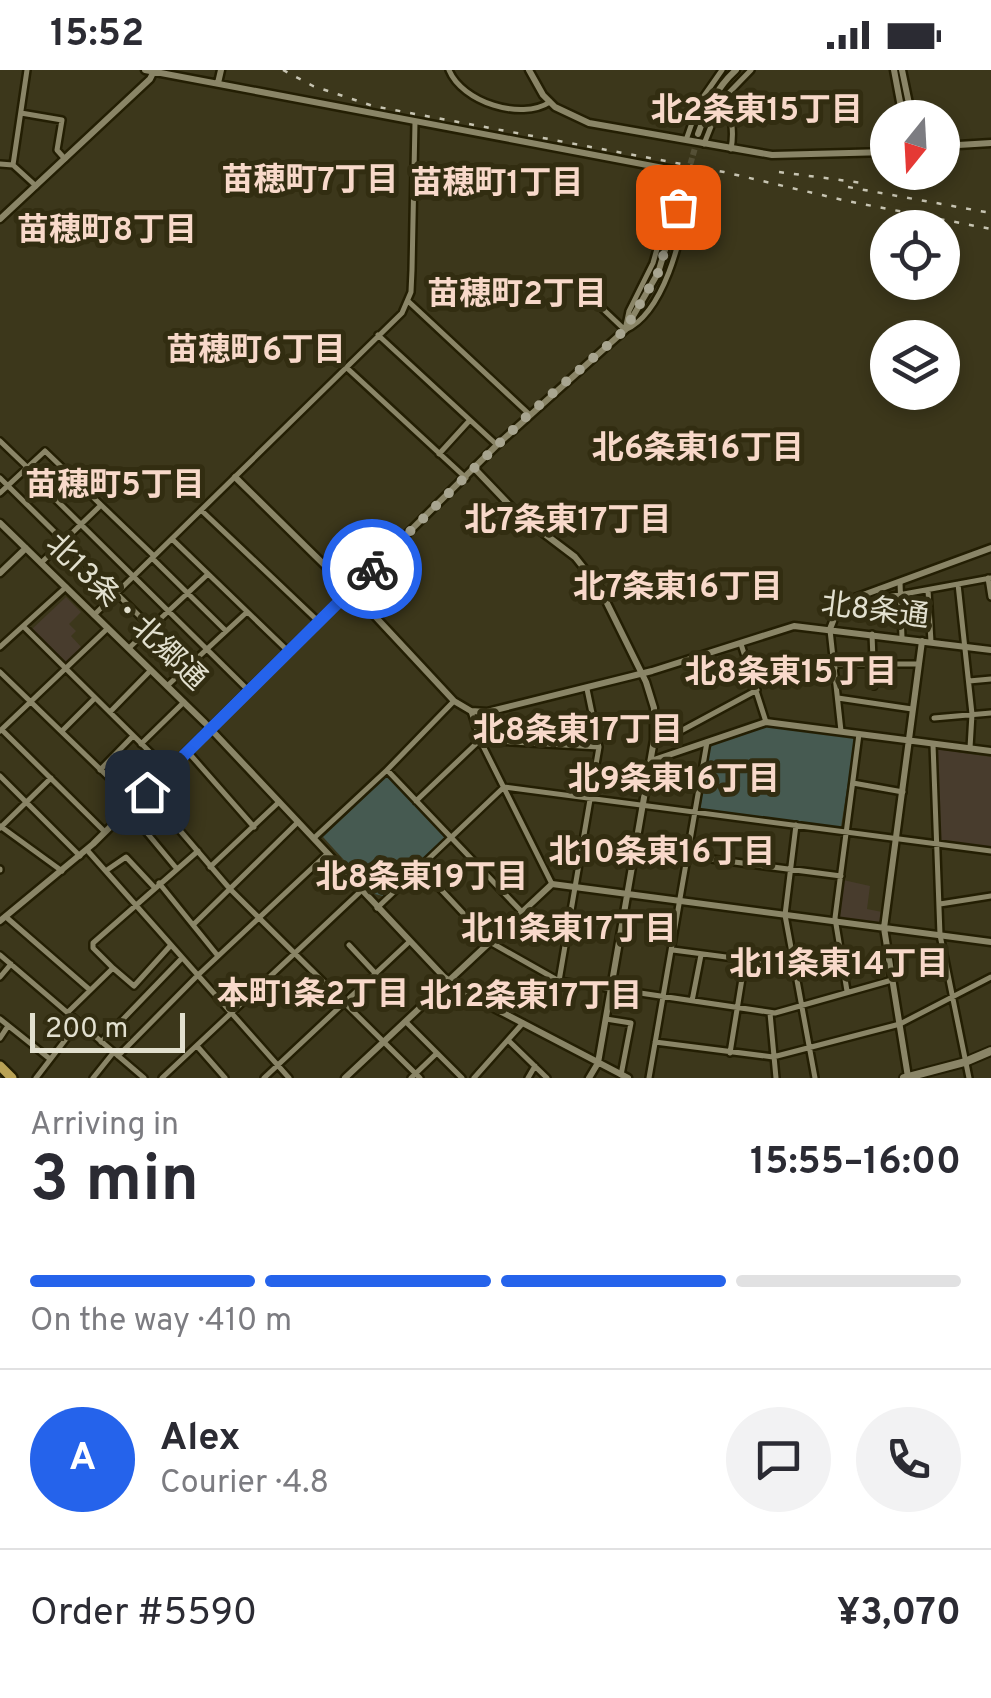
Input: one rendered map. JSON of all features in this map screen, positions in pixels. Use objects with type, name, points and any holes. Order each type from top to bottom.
[{"type":"main road","points":[[906,1077],[991,1051]]},
{"type":"main road","points":[[0,1066],[12,1078]]},
{"type":"street","points":[[13,165],[28,70]]},
{"type":"street","points":[[218,83],[221,70]]},
{"type":"street","points":[[449,70],[452,78],[474,98],[525,110],[535,110],[550,102]]},
{"type":"street","points":[[529,70],[550,102],[564,114],[590,123],[772,156],[870,151]]},
{"type":"street","points":[[698,134],[718,88],[736,70]]},
{"type":"street","points":[[704,144],[720,101],[751,70]]},
{"type":"street","points":[[894,70],[900,100]]},
{"type":"street","points":[[902,70],[908,100]]},
{"type":"street","points":[[0,219],[150,79],[150,71],[679,171],[694,178],[680,240],[660,288],[638,324],[625,330],[529,414],[106,832],[3,919],[90,990]]},
{"type":"street","points":[[686,140],[698,103],[717,72]]},
{"type":"street","points":[[720,101],[726,105],[732,125],[731,149]]},
{"type":"street","points":[[21,113],[62,120],[58,150],[65,160]]},
{"type":"street","points":[[94,615],[402,313],[408,301],[412,270],[415,122]]},
{"type":"street","points":[[960,145],[991,143]]},
{"type":"street","points":[[0,164],[13,165],[36,186]]},
{"type":"street","points":[[625,330],[629,310],[653,263],[679,171]]},
{"type":"street","points":[[672,198],[688,202]]},
{"type":"street","points":[[625,330],[658,273],[678,207]]},
{"type":"street","points":[[586,293],[625,330]]},
{"type":"street","points":[[408,301],[529,414]]},
{"type":"street","points":[[378,335],[497,446]]},
{"type":"street","points":[[346,367],[466,478]]},
{"type":"street","points":[[439,454],[470,420]]},
{"type":"street","points":[[0,441],[249,692]]},
{"type":"street","points":[[0,493],[45,451],[226,632]]},
{"type":"street","points":[[475,469],[517,513],[588,570],[654,708],[651,761],[612,991],[598,1063],[589,1078]]},
{"type":"street","points":[[235,477],[351,591],[454,701],[471,711],[480,740],[552,884]]},
{"type":"street","points":[[0,478],[190,664]]},
{"type":"street","points":[[41,563],[101,505]]},
{"type":"street","points":[[201,510],[319,622]]},
{"type":"street","name":"北13条・北郷通","points":[[0,523],[212,730],[408,942],[449,981],[624,1076]]},
{"type":"street","points":[[172,539],[289,652]]},
{"type":"street","points":[[0,573],[26,548]]},
{"type":"street","points":[[841,732],[830,629],[835,614],[846,602],[991,548]]},
{"type":"street","points":[[129,648],[208,574]]},
{"type":"street","points":[[879,589],[882,598],[990,578],[991,597]]},
{"type":"street","points":[[900,582],[902,638]]},
{"type":"street","points":[[958,584],[970,681],[970,748]]},
{"type":"street","points":[[0,648],[66,587]]},
{"type":"street","points":[[906,1077],[884,928],[918,664],[926,641],[928,590]]},
{"type":"street","points":[[167,686],[247,612]]},
{"type":"street","points":[[24,626],[169,770]]},
{"type":"street","name":"北8条通","points":[[471,711],[487,712],[587,689],[794,626],[991,650]]},
{"type":"street","points":[[106,832],[1,729],[108,628]]},
{"type":"street","points":[[872,634],[874,686]]},
{"type":"street","points":[[740,641],[766,722]]},
{"type":"street","points":[[655,730],[677,733],[756,687],[834,666],[918,664]]},
{"type":"street","points":[[110,712],[151,670]]},
{"type":"street","points":[[0,672],[100,770],[132,806],[177,869]]},
{"type":"street","points":[[970,681],[991,679]]},
{"type":"street","points":[[559,981],[599,747],[587,689]]},
{"type":"street","points":[[62,732],[94,698]]},
{"type":"street","points":[[838,698],[912,710]]},
{"type":"street","points":[[314,838],[454,701]]},
{"type":"street","points":[[142,744],[184,702]]},
{"type":"street","points":[[934,718],[991,713]]},
{"type":"street","points":[[651,761],[766,722],[991,752]]},
{"type":"street","points":[[847,991],[836,922],[859,734]]},
{"type":"street","points":[[100,770],[133,736]]},
{"type":"street","points":[[416,801],[480,740],[599,747]]},
{"type":"street","points":[[649,1078],[707,742]]},
{"type":"street","points":[[933,744],[940,936],[969,1078]]},
{"type":"street","points":[[188,752],[254,828]]},
{"type":"street","points":[[387,770],[522,913]]},
{"type":"street","points":[[0,776],[26,803],[107,870],[289,1078]]},
{"type":"street","points":[[51,778],[0,827],[62,871]]},
{"type":"street","points":[[853,783],[903,792]]},
{"type":"street","points":[[504,787],[991,851]]},
{"type":"street","points":[[377,908],[504,787]]},
{"type":"street","points":[[147,792],[210,867],[416,1076],[437,1053]]},
{"type":"street","points":[[210,867],[279,802]]},
{"type":"street","points":[[194,925],[298,822]]},
{"type":"street","points":[[796,825],[785,915],[815,1078]]},
{"type":"street","points":[[171,945],[134,986],[92,943],[199,851]]},
{"type":"street","points":[[93,1078],[328,854]]},
{"type":"street","points":[[688,856],[841,876]]},
{"type":"street","points":[[107,870],[126,857],[194,925],[218,956]]},
{"type":"street","points":[[418,866],[490,942],[559,981],[770,1013],[892,980]]},
{"type":"street","points":[[552,884],[991,942]]},
{"type":"street","points":[[345,1078],[552,884]]},
{"type":"street","points":[[162,1078],[362,891]]},
{"type":"street","points":[[938,904],[991,896]]},
{"type":"street","points":[[264,1078],[408,942]]},
{"type":"street","points":[[349,944],[376,974]]},
{"type":"street","points":[[673,950],[778,964],[794,960]]},
{"type":"street","points":[[692,1001],[701,954]]},
{"type":"street","points":[[0,955],[144,1078]]},
{"type":"street","points":[[102,1042],[182,958]]},
{"type":"street","points":[[730,1053],[745,960]]},
{"type":"street","points":[[0,977],[11,964]]},
{"type":"street","points":[[68,1012],[114,968]]},
{"type":"street","points":[[656,1042],[773,1057],[900,1024],[991,976]]},
{"type":"street","points":[[770,1013],[776,1078]]},
{"type":"street","points":[[0,1018],[50,1058]]},
{"type":"street","points":[[606,1019],[631,1024],[624,1076]]},
{"type":"street","points":[[36,1078],[79,1022]]},
{"type":"street","points":[[406,1022],[462,1078]]},
{"type":"street","points":[[474,1078],[524,1023]]},
{"type":"street","points":[[0,1038],[8,1026]]},
{"type":"street","points":[[508,1041],[547,1078]]},
{"type":"street","points":[[196,1046],[224,1078]]},
{"type":"street","points":[[528,1078],[535,1066]]},
{"type":"street","points":[[944,1068],[946,1078]]},
{"type":"shaded area","points":[[66,597],[81,612],[69,624],[76,631],[71,636],[83,649],[66,665],[31,630]]},
{"type":"shaded area","points":[[936,749],[991,757],[991,847],[938,841]]},
{"type":"shaded area","points":[[843,880],[870,886],[867,909],[882,912],[880,925],[839,919]]},
{"type":"green space","points":[[769,726],[855,738],[841,827],[700,811],[709,746]]},
{"type":"green space","points":[[388,775],[445,838],[383,896],[375,894],[323,837]]},
{"type":"tunnel","points":[[678,207],[697,141]]},
{"type":"railway","points":[[283,70],[313,86],[373,106],[724,172],[991,229]]},
{"type":"railway","points":[[779,172],[863,183]]},
{"type":"railway","points":[[848,187],[991,213]]},
{"type":"way so far","points":[[372,569],[529,414],[625,330],[658,273],[678,207]]},
{"type":"district","name":"北2条東15丁目","points":[[757,112]]},
{"type":"district","name":"苗穂町7丁目","points":[[310,182]]},
{"type":"district","name":"苗穂町1丁目","points":[[497,185]]},
{"type":"district","name":"苗穂町8丁目","points":[[107,232]]},
{"type":"district","name":"苗穂町2丁目","points":[[517,296]]},
{"type":"district","name":"苗穂町6丁目","points":[[256,352]]},
{"type":"district","name":"北6条東16丁目","points":[[698,450]]},
{"type":"district","name":"苗穂町5丁目","points":[[115,487]]},
{"type":"district","name":"北7条東17丁目","points":[[568,522]]},
{"type":"district","name":"北7条東16丁目","points":[[678,589]]},
{"type":"district","name":"北8条東15丁目","points":[[791,674]]},
{"type":"district","name":"北8条東17丁目","points":[[578,732]]},
{"type":"district","name":"北9条東16丁目","points":[[674,781]]},
{"type":"district","name":"北10条東16丁目","points":[[662,854]]},
{"type":"district","name":"北8条東19丁目","points":[[422,879]]},
{"type":"district","name":"北11条東17丁目","points":[[569,931]]},
{"type":"district","name":"北11条東14丁目","points":[[839,966]]},
{"type":"district","name":"本町1条2丁目","points":[[313,996]]},
{"type":"district","name":"北12条東17丁目","points":[[531,998]]},
{"type":"route","points":[[147,792],[372,569]]}]
